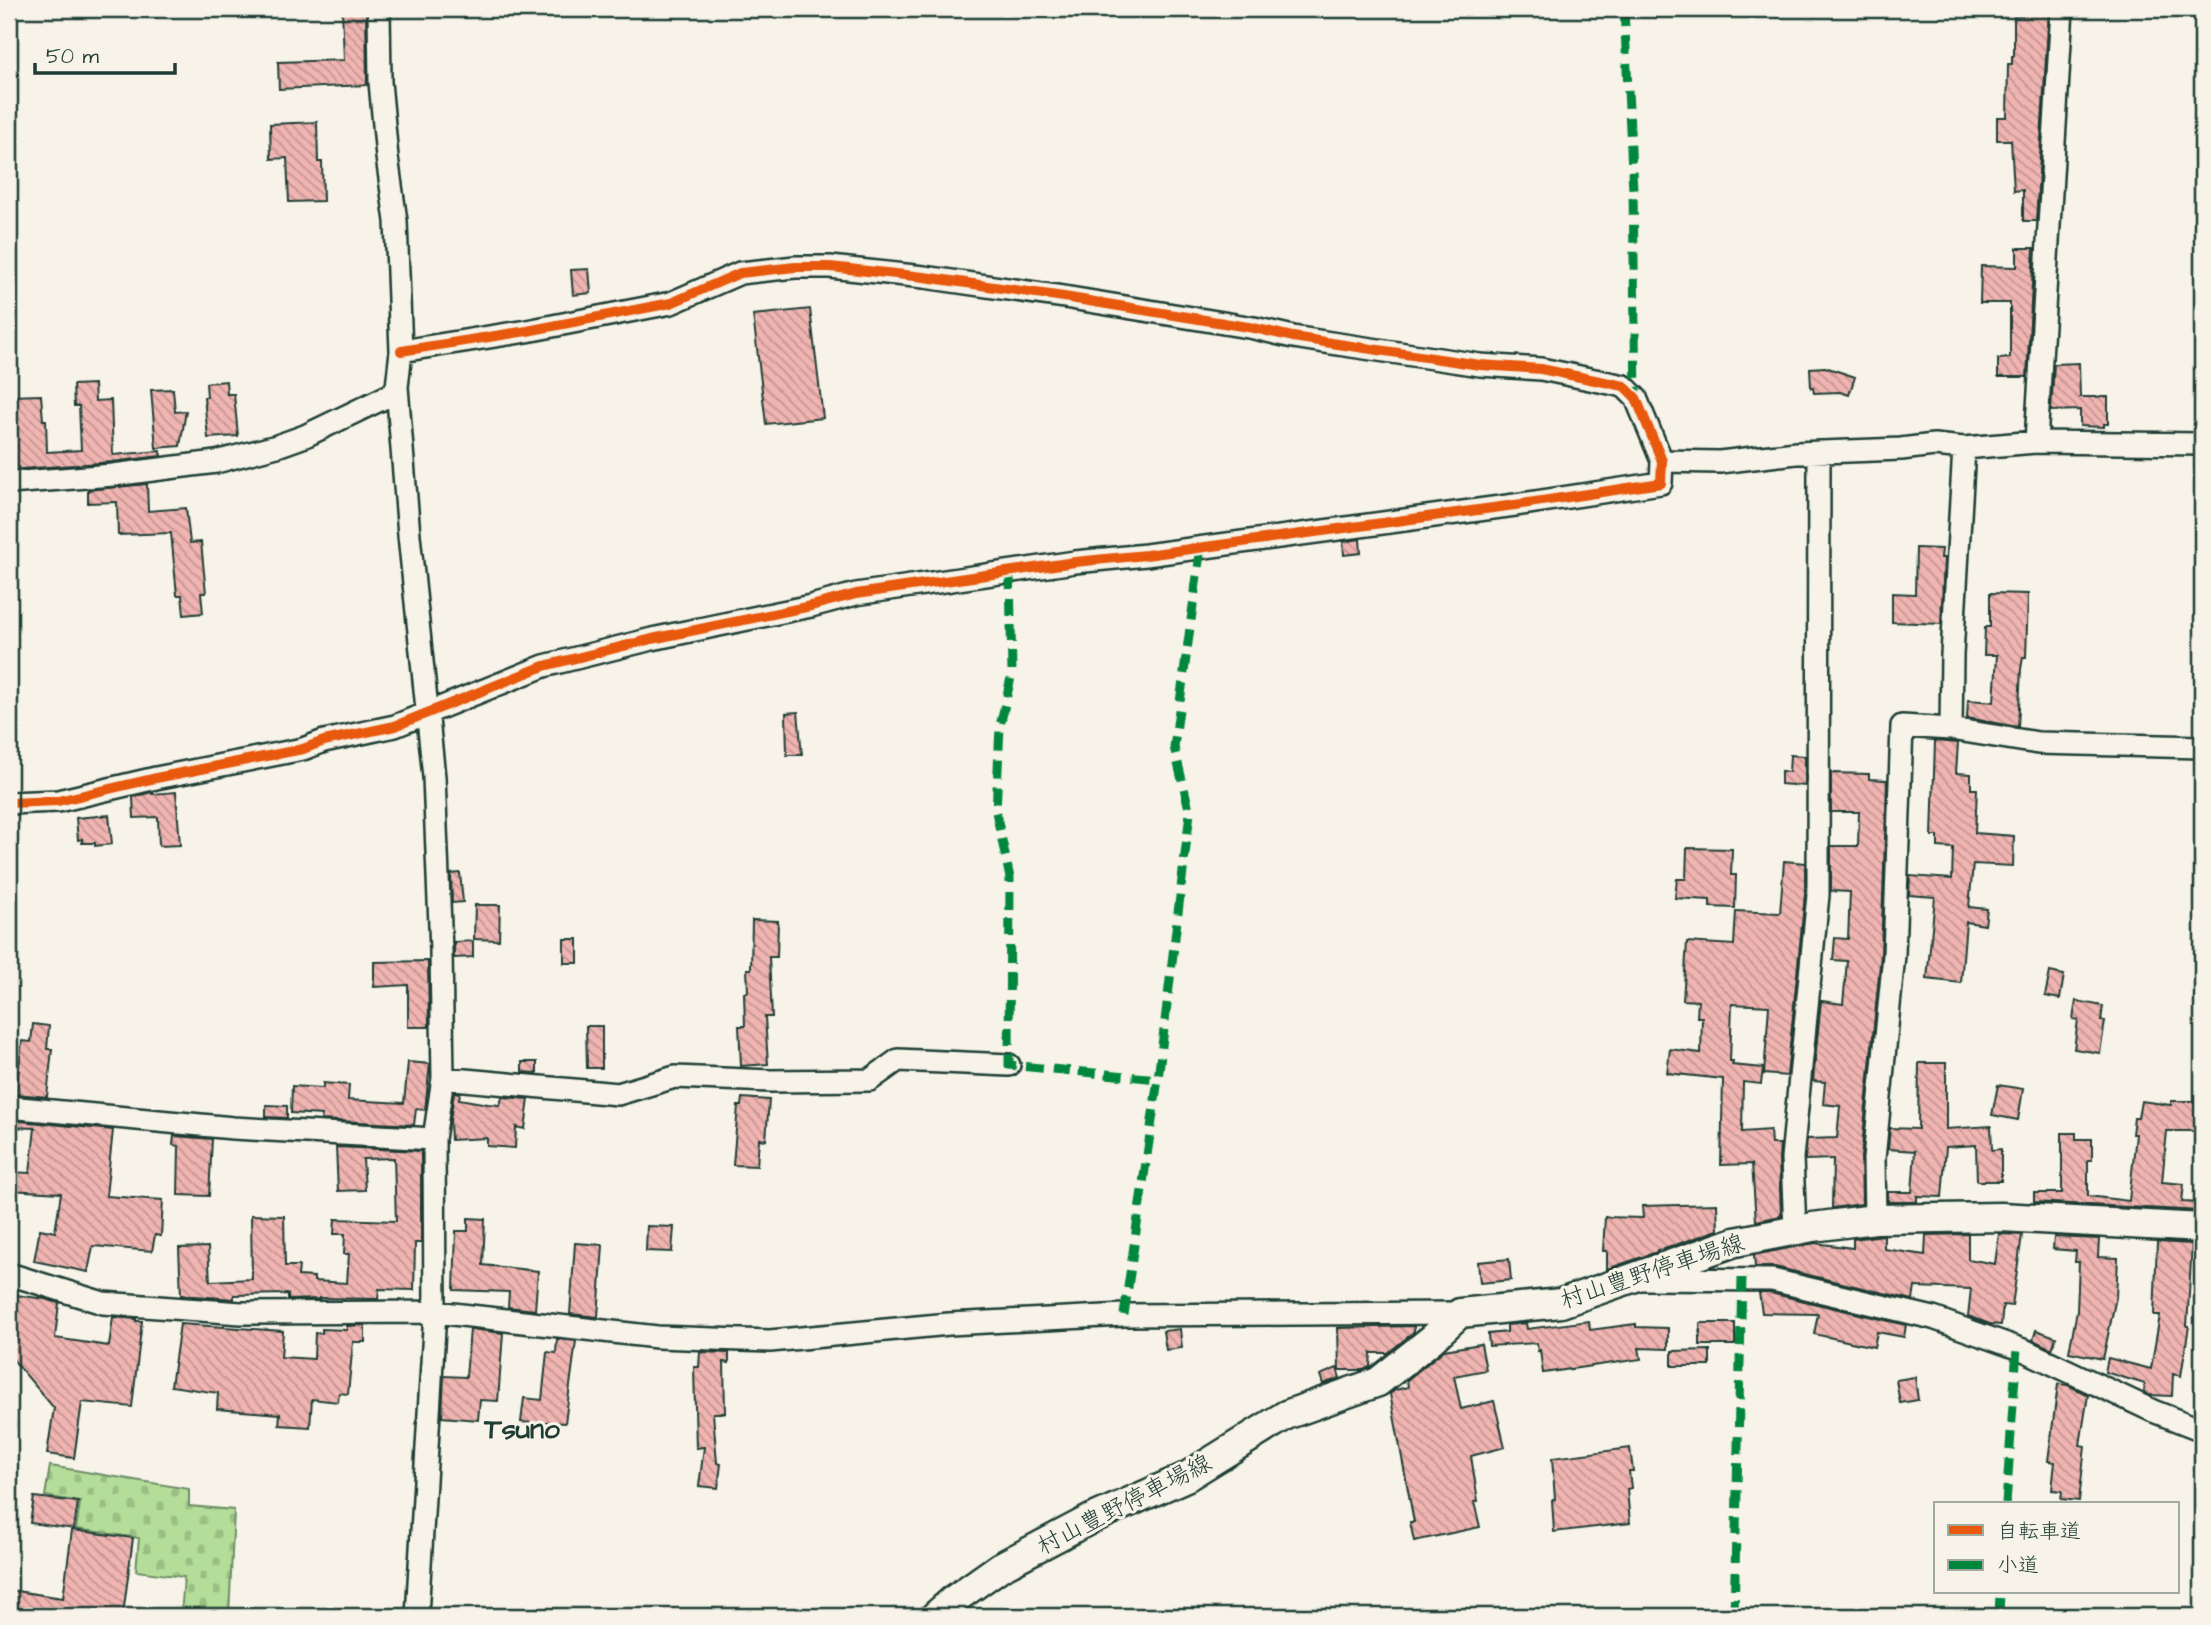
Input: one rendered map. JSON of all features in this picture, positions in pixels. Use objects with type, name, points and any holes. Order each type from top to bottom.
[{"type":"main road","name":"村山豊野停車場線","points":[[934,1616],[1000,1567],[1091,1519],[1186,1477],[1286,1415],[1378,1382],[1460,1313],[1561,1303],[1735,1242],[1795,1230],[1875,1219],[2001,1217],[2202,1228]]},
{"type":"street","points":[[379,9],[380,82],[396,221],[401,351],[397,387],[434,777],[443,1078],[434,1139],[435,1312],[417,1616]]},
{"type":"street","points":[[2036,442],[2062,9]]},
{"type":"street","points":[[9,803],[58,801],[156,778],[303,749],[324,741],[395,726],[544,666],[856,594],[1661,483],[1662,461],[1636,398],[1624,386],[1541,369],[1480,365],[1293,337],[1254,328],[954,281],[830,267],[795,267],[740,273],[671,303],[527,331],[401,351]]},
{"type":"street","points":[[9,483],[113,475],[216,462],[305,436],[392,394],[397,387]]},
{"type":"street","points":[[1662,461],[1720,462],[1819,452],[1934,446],[1964,448],[2036,442],[2202,444]]},
{"type":"street","points":[[1951,729],[1952,656],[1964,448]]},
{"type":"street","points":[[1795,1230],[1793,1158],[1818,895],[1819,452]]},
{"type":"street","points":[[1875,1219],[1874,1159],[1894,955],[1902,726],[1951,729],[2038,743],[2202,747]]},
{"type":"street","points":[[443,1078],[618,1094],[676,1077],[870,1080],[898,1060],[1009,1065]]},
{"type":"street","points":[[9,1107],[233,1128],[434,1139]]},
{"type":"street","points":[[9,1274],[103,1303],[241,1313],[435,1312],[657,1336],[770,1341],[948,1324],[1124,1315],[1460,1313]]},
{"type":"street","points":[[1633,1279],[1772,1280],[1933,1318],[2026,1351],[2153,1411],[2202,1430]]},
{"type":"green space","points":[[50,1466],[189,1489],[189,1506],[234,1510],[229,1616],[181,1616],[184,1577],[136,1571],[139,1538],[76,1529],[80,1502],[45,1496]]},
{"type":"building","points":[[342,9],[366,9],[367,85],[279,89],[278,62],[344,60]]},
{"type":"building","points":[[2023,9],[2049,9],[2036,221],[2023,221],[2023,190],[2014,191],[2011,140],[1997,140],[1997,117],[2007,117],[2008,64],[2012,64],[2014,56],[2014,16],[2023,16]]},
{"type":"building","points":[[317,122],[323,201],[289,202],[287,158],[271,159],[270,124]]},
{"type":"building","points":[[2017,248],[2034,248],[2027,377],[1998,377],[1998,359],[2010,358],[2010,303],[1980,303],[1981,266],[2017,267]]},
{"type":"building","points":[[589,269],[591,293],[573,295],[571,270]]},
{"type":"building","points":[[810,309],[823,418],[766,424],[753,315]]},
{"type":"building","points":[[2079,363],[2080,397],[2108,397],[2108,424],[2104,424],[2104,427],[2080,426],[2080,410],[2051,411],[2054,364]]},
{"type":"building","points":[[1825,367],[1855,377],[1849,395],[1840,392],[1814,393],[1811,388],[1810,368]]},
{"type":"building","points":[[226,381],[227,394],[234,394],[238,436],[208,438],[204,397],[207,397],[206,383]]},
{"type":"building","points":[[94,384],[95,401],[111,400],[113,455],[160,451],[161,456],[9,470],[9,396],[41,395],[43,420],[46,420],[47,452],[81,450],[79,406],[74,406],[73,385]]},
{"type":"building","points":[[173,389],[175,412],[186,411],[180,446],[156,448],[151,390]]},
{"type":"building","points":[[147,484],[148,511],[186,508],[190,543],[201,542],[206,593],[201,593],[203,613],[184,615],[182,595],[177,595],[171,533],[118,535],[117,502],[88,503],[88,490]]},
{"type":"building","points":[[1360,539],[1361,553],[1344,555],[1343,542]]},
{"type":"building","points":[[1916,548],[1942,549],[1941,558],[1944,558],[1941,624],[1892,622],[1892,593],[1915,594]]},
{"type":"building","points":[[1990,593],[2028,594],[2026,657],[2023,657],[2021,669],[2018,727],[1967,718],[1968,700],[1994,702],[1997,655],[1984,655],[1985,627],[1990,627]]},
{"type":"building","points":[[798,712],[802,755],[787,755],[786,713]]},
{"type":"building","points":[[1935,741],[1958,743],[1956,773],[1971,774],[1971,789],[1977,789],[1975,833],[2014,836],[2013,866],[1973,864],[1969,907],[1987,909],[1985,925],[1966,922],[1961,983],[1927,979],[1935,897],[1909,895],[1910,876],[1952,879],[1953,848],[1938,847],[1938,836],[1932,836]]},
{"type":"building","points":[[1790,755],[1805,756],[1805,786],[1781,784],[1781,771],[1789,772]]},
{"type":"building","points":[[1831,773],[1869,774],[1869,779],[1887,780],[1881,954],[1861,1158],[1862,1204],[1832,1208],[1833,1159],[1805,1158],[1807,1139],[1837,1138],[1840,1106],[1823,1104],[1825,1082],[1813,1081],[1821,1001],[1843,1004],[1847,961],[1833,960],[1835,938],[1848,939],[1850,892],[1831,891],[1831,846],[1858,846],[1859,812],[1831,812]]},
{"type":"building","points":[[152,792],[176,792],[180,845],[159,846],[158,817],[134,818],[133,797]]},
{"type":"building","points":[[109,815],[112,844],[95,846],[95,843],[82,843],[82,839],[78,840],[76,818]]},
{"type":"building","points":[[1687,848],[1732,849],[1731,875],[1736,875],[1735,908],[1710,907],[1710,900],[1675,898],[1677,879],[1686,879]]},
{"type":"building","points":[[1784,861],[1805,863],[1805,894],[1787,1076],[1764,1074],[1769,1006],[1732,1004],[1730,1061],[1733,1061],[1732,1065],[1763,1068],[1761,1084],[1743,1082],[1742,1132],[1770,1130],[1771,1144],[1780,1144],[1781,1216],[1756,1221],[1752,1164],[1721,1165],[1723,1079],[1667,1073],[1670,1049],[1701,1053],[1702,1017],[1697,1017],[1698,1001],[1683,1000],[1687,942],[1734,945],[1736,911],[1780,913]]},
{"type":"building","points":[[460,873],[463,902],[452,903],[451,874]]},
{"type":"building","points":[[475,905],[500,905],[499,940],[474,939]]},
{"type":"building","points":[[752,920],[778,921],[777,957],[769,957],[772,1017],[765,1017],[768,1064],[741,1066],[739,1026],[745,1026],[744,993],[748,992],[747,969],[751,969]]},
{"type":"building","points":[[564,939],[578,939],[578,963],[564,963]]},
{"type":"building","points":[[473,941],[473,957],[454,958],[454,942]]},
{"type":"building","points":[[428,961],[429,1027],[408,1027],[408,985],[374,987],[374,962]]},
{"type":"building","points":[[2050,972],[2064,975],[2060,999],[2045,996]]},
{"type":"building","points":[[2076,1001],[2103,1006],[2101,1021],[2105,1021],[2100,1053],[2074,1049],[2078,1020],[2073,1019]]},
{"type":"building","points":[[33,1024],[49,1026],[47,1049],[52,1049],[47,1097],[16,1094],[22,1041],[31,1042]]},
{"type":"building","points":[[586,1026],[602,1026],[602,1068],[587,1068]]},
{"type":"building","points":[[408,1062],[430,1064],[425,1110],[416,1109],[414,1125],[321,1120],[322,1115],[291,1113],[292,1086],[323,1088],[323,1083],[349,1085],[348,1100],[404,1103]]},
{"type":"building","points":[[522,1062],[537,1062],[537,1073],[522,1072]]},
{"type":"building","points":[[1919,1063],[1946,1063],[1946,1129],[1991,1126],[1992,1150],[2001,1149],[2001,1181],[1977,1181],[1976,1145],[1946,1147],[1942,1197],[1917,1196],[1917,1202],[1888,1202],[1888,1192],[1912,1192],[1915,1151],[1888,1149],[1890,1128],[1918,1129]]},
{"type":"building","points":[[1998,1085],[2023,1089],[2018,1120],[1992,1115]]},
{"type":"building","points":[[454,1092],[460,1093],[459,1099],[488,1104],[500,1105],[502,1097],[529,1099],[525,1129],[516,1127],[515,1148],[487,1146],[487,1138],[451,1140],[450,1121]]},
{"type":"building","points":[[742,1098],[769,1100],[766,1140],[759,1139],[757,1166],[733,1165],[738,1106],[741,1106]]},
{"type":"building","points":[[2141,1101],[2171,1105],[2171,1101],[2202,1101],[2202,1131],[2167,1131],[2162,1182],[2184,1184],[2182,1202],[2202,1203],[2201,1211],[2034,1202],[2034,1193],[2062,1193],[2062,1133],[2076,1133],[2076,1139],[2092,1139],[2092,1160],[2088,1160],[2088,1196],[2129,1201],[2136,1134],[2132,1134],[2134,1118],[2138,1118]]},
{"type":"building","points":[[266,1105],[287,1106],[287,1118],[266,1117]]},
{"type":"building","points":[[9,1120],[113,1130],[106,1196],[163,1200],[161,1236],[155,1235],[152,1251],[93,1246],[88,1272],[34,1261],[40,1229],[55,1232],[61,1193],[9,1190],[9,1172],[30,1173],[35,1128],[9,1127]]},
{"type":"building","points":[[174,1136],[212,1139],[209,1196],[178,1195],[179,1146],[173,1145]]},
{"type":"building","points":[[336,1147],[421,1151],[421,1243],[415,1243],[414,1290],[379,1289],[378,1299],[288,1300],[288,1294],[234,1295],[234,1299],[181,1295],[179,1248],[208,1247],[210,1281],[252,1279],[251,1215],[284,1216],[285,1266],[299,1266],[298,1276],[314,1277],[314,1281],[347,1283],[349,1254],[344,1254],[345,1234],[334,1234],[335,1219],[396,1221],[394,1158],[363,1159],[365,1190],[338,1191]]},
{"type":"building","points":[[1717,1204],[1718,1230],[1607,1269],[1607,1251],[1603,1251],[1605,1217],[1643,1218],[1642,1206]]},
{"type":"building","points":[[468,1218],[485,1219],[483,1265],[538,1271],[535,1310],[508,1307],[509,1292],[454,1290],[456,1231],[468,1231]]},
{"type":"building","points":[[647,1226],[674,1227],[672,1252],[646,1251]]},
{"type":"building","points":[[1968,1234],[1968,1259],[1995,1264],[1999,1234],[2022,1235],[2012,1306],[2003,1305],[2001,1325],[1968,1316],[1971,1289],[1915,1287],[1913,1300],[1775,1267],[1755,1267],[1754,1255],[1815,1243],[1853,1248],[1853,1239],[1884,1235],[1884,1249],[1925,1255],[1926,1235]]},
{"type":"building","points":[[2054,1237],[2099,1239],[2098,1257],[2118,1258],[2116,1297],[2103,1359],[2069,1352],[2077,1311],[2079,1262],[2075,1262],[2076,1251],[2053,1249]]},
{"type":"building","points":[[2157,1242],[2192,1244],[2189,1326],[2181,1376],[2173,1374],[2172,1396],[2149,1395],[2144,1392],[2145,1384],[2105,1372],[2108,1358],[2151,1369],[2160,1315],[2154,1315]]},
{"type":"building","points":[[575,1243],[603,1245],[598,1317],[570,1314]]},
{"type":"building","points":[[1509,1259],[1511,1280],[1480,1283],[1478,1262]]},
{"type":"building","points":[[1759,1293],[1770,1293],[1906,1325],[1904,1337],[1877,1332],[1874,1347],[1814,1334],[1818,1314],[1762,1313]]},
{"type":"building","points":[[9,1294],[59,1303],[55,1338],[109,1346],[113,1317],[142,1321],[132,1407],[82,1402],[74,1458],[47,1454],[54,1408],[9,1355]]},
{"type":"building","points":[[1589,1321],[1590,1330],[1636,1324],[1636,1327],[1668,1328],[1668,1349],[1639,1348],[1641,1359],[1543,1373],[1537,1343],[1489,1346],[1488,1334],[1507,1332],[1507,1325],[1526,1323],[1527,1329]]},
{"type":"building","points":[[1700,1323],[1735,1323],[1735,1345],[1700,1345]]},
{"type":"building","points":[[180,1324],[283,1331],[281,1357],[314,1359],[315,1333],[322,1333],[322,1329],[347,1330],[347,1326],[365,1325],[365,1342],[353,1342],[348,1394],[339,1393],[338,1402],[312,1399],[310,1427],[279,1425],[280,1414],[217,1409],[218,1393],[171,1386]]},
{"type":"building","points":[[1414,1326],[1414,1332],[1388,1353],[1371,1353],[1370,1367],[1363,1370],[1339,1370],[1338,1328]]},
{"type":"building","points":[[470,1329],[503,1333],[498,1401],[480,1400],[478,1420],[442,1417],[444,1376],[466,1377]]},
{"type":"building","points":[[1180,1329],[1182,1348],[1166,1350],[1163,1331]]},
{"type":"building","points":[[2036,1330],[2056,1337],[2052,1349],[2033,1340]]},
{"type":"building","points":[[557,1339],[576,1341],[565,1423],[521,1422],[524,1398],[542,1400],[547,1352],[556,1353]]},
{"type":"building","points":[[1481,1344],[1486,1370],[1454,1376],[1461,1409],[1494,1401],[1505,1447],[1471,1456],[1478,1501],[1474,1502],[1480,1527],[1414,1541],[1410,1522],[1414,1522],[1390,1394],[1408,1387],[1407,1380],[1444,1350]]},
{"type":"building","points":[[1710,1350],[1710,1366],[1672,1366],[1672,1351]]},
{"type":"building","points":[[700,1352],[729,1353],[729,1363],[724,1362],[725,1413],[713,1413],[717,1463],[721,1464],[718,1488],[699,1486],[704,1447],[696,1448],[694,1367],[699,1367]]},
{"type":"building","points":[[1337,1368],[1340,1378],[1323,1384],[1320,1375]]},
{"type":"building","points":[[1915,1377],[1918,1400],[1900,1403],[1896,1380]]},
{"type":"building","points":[[2058,1384],[2068,1385],[2088,1395],[2080,1445],[2085,1446],[2079,1501],[2061,1499],[2062,1491],[2052,1490],[2055,1462],[2048,1461]]},
{"type":"building","points":[[1630,1448],[1633,1471],[1629,1471],[1631,1488],[1627,1489],[1630,1523],[1554,1532],[1552,1458]]},
{"type":"building","points":[[34,1497],[78,1502],[74,1529],[30,1523]]},
{"type":"building","points":[[72,1530],[133,1538],[123,1615],[83,1610],[82,1616],[9,1616],[9,1590],[63,1598]]},
{"type":"marked path","points":[[1624,9],[1633,190],[1636,398]]},
{"type":"marked path","points":[[1124,1315],[1158,1079],[1190,813],[1174,747],[1201,546]]},
{"type":"marked path","points":[[1010,571],[1012,673],[1000,726],[996,812],[1010,878],[1009,1065],[1158,1079]]},
{"type":"marked path","points":[[1734,1616],[1742,1278]]},
{"type":"marked path","points":[[2006,1502],[2017,1348]]},
{"type":"marked path","points":[[1999,1616],[2000,1594]]},
{"type":"cycle path","points":[[9,803],[58,801],[156,778],[303,749],[324,741],[395,726],[544,666],[856,594],[1661,483],[1662,461],[1636,398],[1624,386],[1541,369],[1480,365],[1331,343],[1064,297],[830,267],[795,267],[740,273],[671,303],[527,331],[401,351]]},
{"type":"district","name":"Tsuno","points":[[522,1428]]}]
